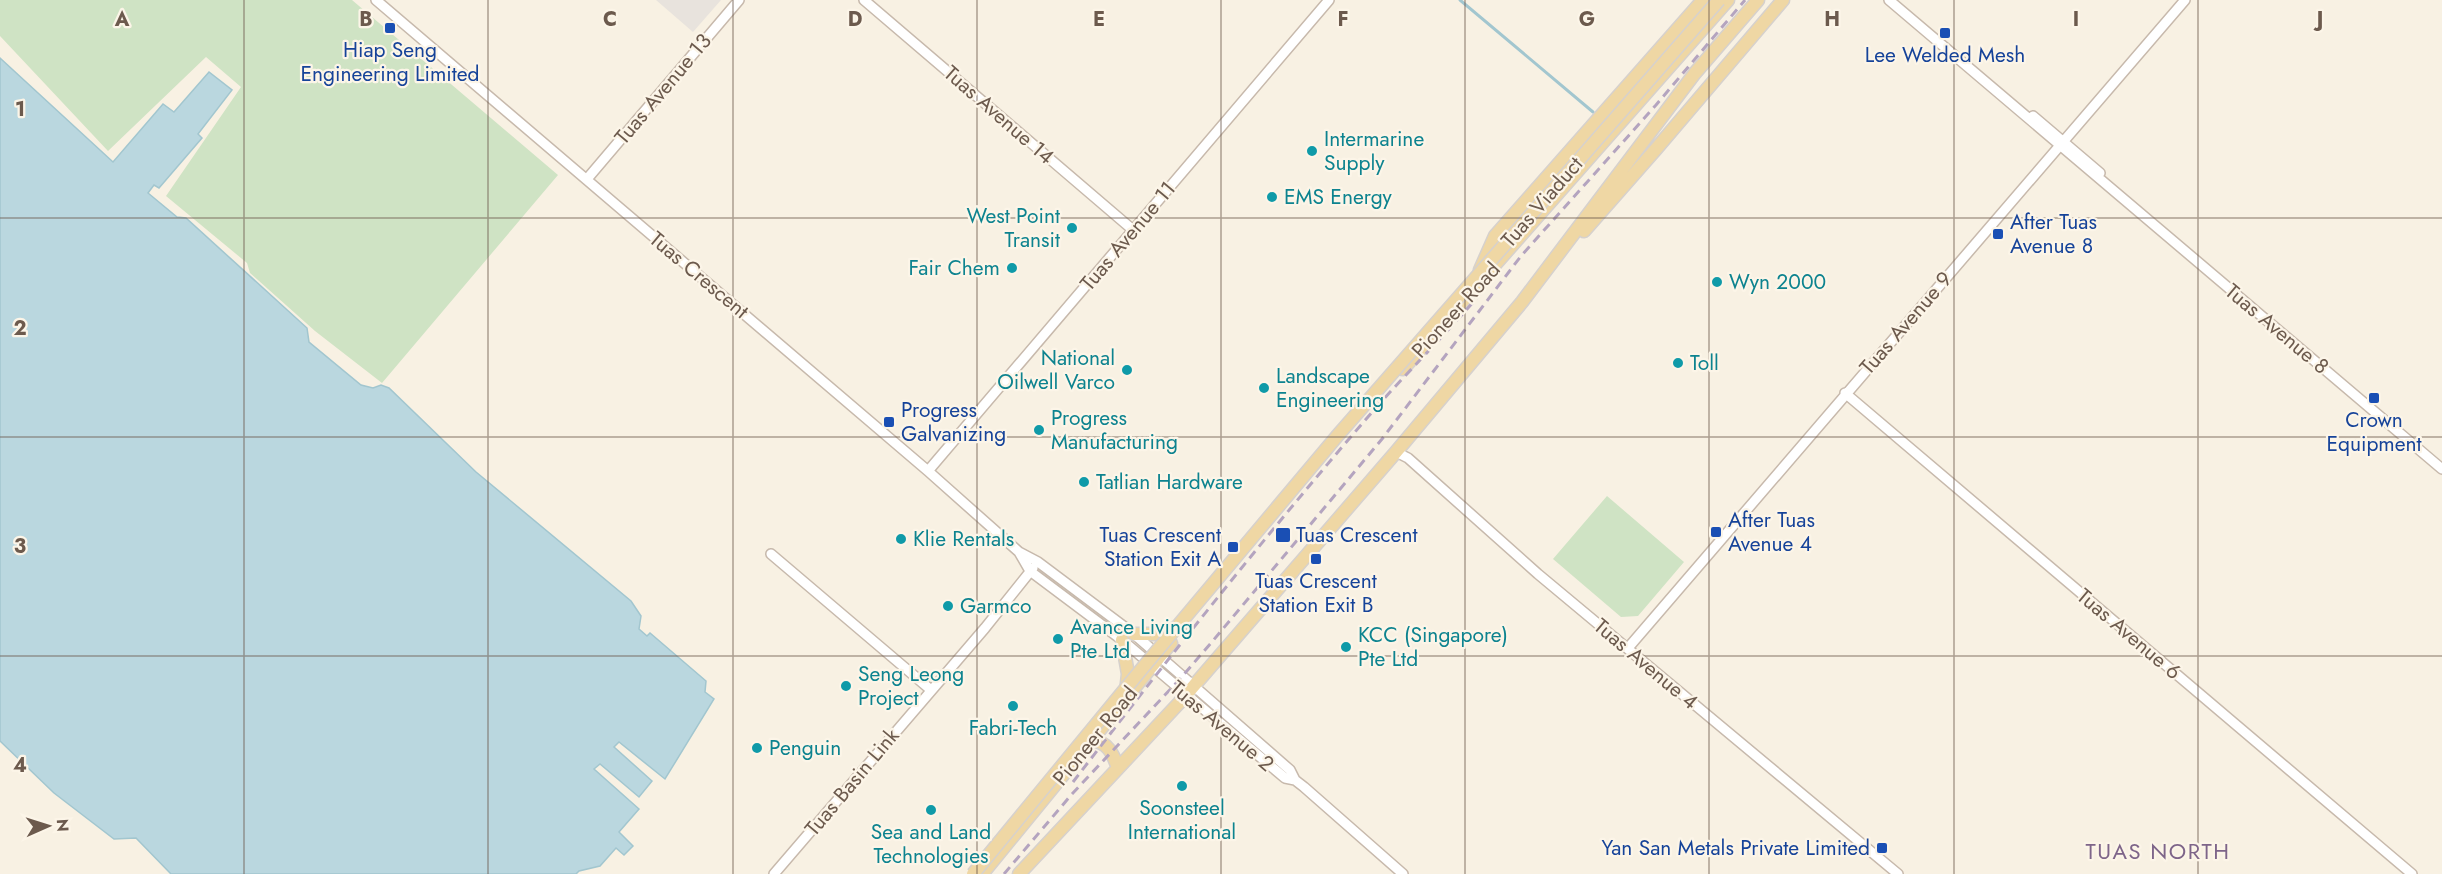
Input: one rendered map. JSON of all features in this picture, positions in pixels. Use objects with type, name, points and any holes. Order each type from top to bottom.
[{"type":"main road","points":[[1479,274],[1495,236],[1703,0]]},
{"type":"main road","name":"Tuas Viaduct","points":[[973,874],[1167,638],[1479,274],[1719,0]]},
{"type":"main road","name":"Pioneer Road","points":[[982,874],[1185,625],[1354,423],[1504,257],[1728,0]]},
{"type":"main road","name":"Pioneer Road","points":[[1019,874],[1194,685],[1396,452],[1526,297],[1681,91],[1758,0]]},
{"type":"main road","points":[[1526,297],[1783,0]]},
{"type":"main road","points":[[1134,634],[1155,634],[1185,625]]},
{"type":"main road","points":[[1122,640],[1128,674],[1125,699]]},
{"type":"main road","points":[[1092,740],[1102,742],[1109,748],[1118,768]]},
{"type":"street","name":"Tuas Crescent","points":[[376,0],[928,471],[1019,552],[1038,561],[1134,634],[1194,685]]},
{"type":"street","name":"Tuas Avenue 13","points":[[587,179],[739,0]]},
{"type":"street","name":"Tuas Avenue 14","points":[[864,0],[1133,230]]},
{"type":"street","name":"Tuas Avenue 11","points":[[928,471],[1329,0]]},
{"type":"street","name":"Tuas Avenue 8","points":[[1889,0],[2061,143],[2105,186],[2112,189],[2441,465]]},
{"type":"street","name":"Tuas Avenue 9","points":[[1628,648],[2185,0]]},
{"type":"street","name":"Tuas Avenue 6","points":[[1845,393],[2412,874]]},
{"type":"street","name":"Tuas Avenue 4","points":[[1396,452],[1408,458],[1538,574],[1898,874]]},
{"type":"street","name":"Tuas Crescent","points":[[1019,552],[1030,571],[1122,640],[1152,667]]},
{"type":"street","points":[[771,554],[931,690]]},
{"type":"street","name":"Tuas Basin Link","points":[[774,874],[995,616],[1038,561]]},
{"type":"street","name":"Tuas Avenue 2","points":[[1152,667],[1285,778],[1295,780]]},
{"type":"street","name":"Tuas Avenue 2","points":[[1194,685],[1290,770],[1295,780],[1403,874]]},
{"type":"shaded area","points":[[656,0],[721,0],[693,32]]},
{"type":"green space","points":[[0,0],[352,0],[558,175],[382,383],[315,331],[250,273],[247,263],[166,196],[241,87],[206,57],[108,151],[0,36]]},
{"type":"green space","points":[[1607,496],[1684,562],[1638,616],[1621,617],[1553,559]]},
{"type":"water","points":[[0,58],[113,162],[163,104],[174,112],[209,72],[232,90],[198,134],[202,138],[159,188],[154,185],[148,193],[177,217],[186,218],[307,328],[309,342],[361,385],[373,388],[381,385],[389,388],[476,472],[631,601],[641,616],[639,629],[647,636],[650,633],[706,681],[705,692],[714,699],[665,779],[619,742],[614,747],[652,781],[639,797],[600,764],[594,769],[639,809],[619,832],[633,846],[624,855],[616,848],[600,866],[579,871],[576,874],[171,874],[136,838],[114,839],[54,793],[0,741]]},
{"type":"waterway","points":[[1460,0],[1593,112]]},
{"type":"railway","points":[[1004,874],[1072,794],[1211,643],[1382,439],[1521,256],[1656,105],[1745,0]]},
{"type":"railway","points":[[1073,782],[1287,513],[1375,408],[1480,294]]},
{"type":"place","name":"Hiap Seng Engineering Limited","points":[[390,28]]},
{"type":"place","name":"Lee Welded Mesh","points":[[1945,33]]},
{"type":"place","name":"Intermarine Supply","points":[[1312,151]]},
{"type":"place","name":"EMS Energy","points":[[1272,197]]},
{"type":"place","name":"West Point Transit","points":[[1072,228]]},
{"type":"place","name":"After Tuas Avenue 8","points":[[1998,234]]},
{"type":"place","name":"Fair Chem","points":[[1012,268]]},
{"type":"place","name":"Wyn 2000","points":[[1717,282]]},
{"type":"place","name":"Toll","points":[[1678,363]]},
{"type":"place","name":"National Oilwell Varco","points":[[1127,370]]},
{"type":"place","name":"Landscape Engineering","points":[[1264,388]]},
{"type":"place","name":"Crown Equipment","points":[[2374,398]]},
{"type":"place","name":"Progress Galvanizing","points":[[889,422]]},
{"type":"place","name":"Progress Manufacturing","points":[[1039,430]]},
{"type":"place","name":"Tatlian Hardware","points":[[1084,482]]},
{"type":"place","name":"After Tuas Avenue 4","points":[[1716,532]]},
{"type":"place","name":"Tuas Crescent","points":[[1283,535]]},
{"type":"place","name":"Klie Rentals","points":[[901,539]]},
{"type":"place","name":"Tuas Crescent Station Exit A","points":[[1233,547]]},
{"type":"place","name":"Tuas Crescent Station Exit B","points":[[1316,559]]},
{"type":"place","name":"Garmco","points":[[948,606]]},
{"type":"place","name":"Avance Living Pte Ltd","points":[[1058,639]]},
{"type":"place","name":"KCC (Singapore) Pte Ltd","points":[[1346,647]]},
{"type":"place","name":"Seng Leong Project","points":[[846,686]]},
{"type":"place","name":"Fabri-Tech","points":[[1013,706]]},
{"type":"place","name":"Penguin","points":[[757,748]]},
{"type":"place","name":"Soonsteel International","points":[[1182,786]]},
{"type":"place","name":"Sea and Land Technologies","points":[[931,810]]},
{"type":"place","name":"Yan San Metals Private Limited","points":[[1882,848]]},
{"type":"district","name":"TUAS NORTH","points":[[2158,851]]}]
